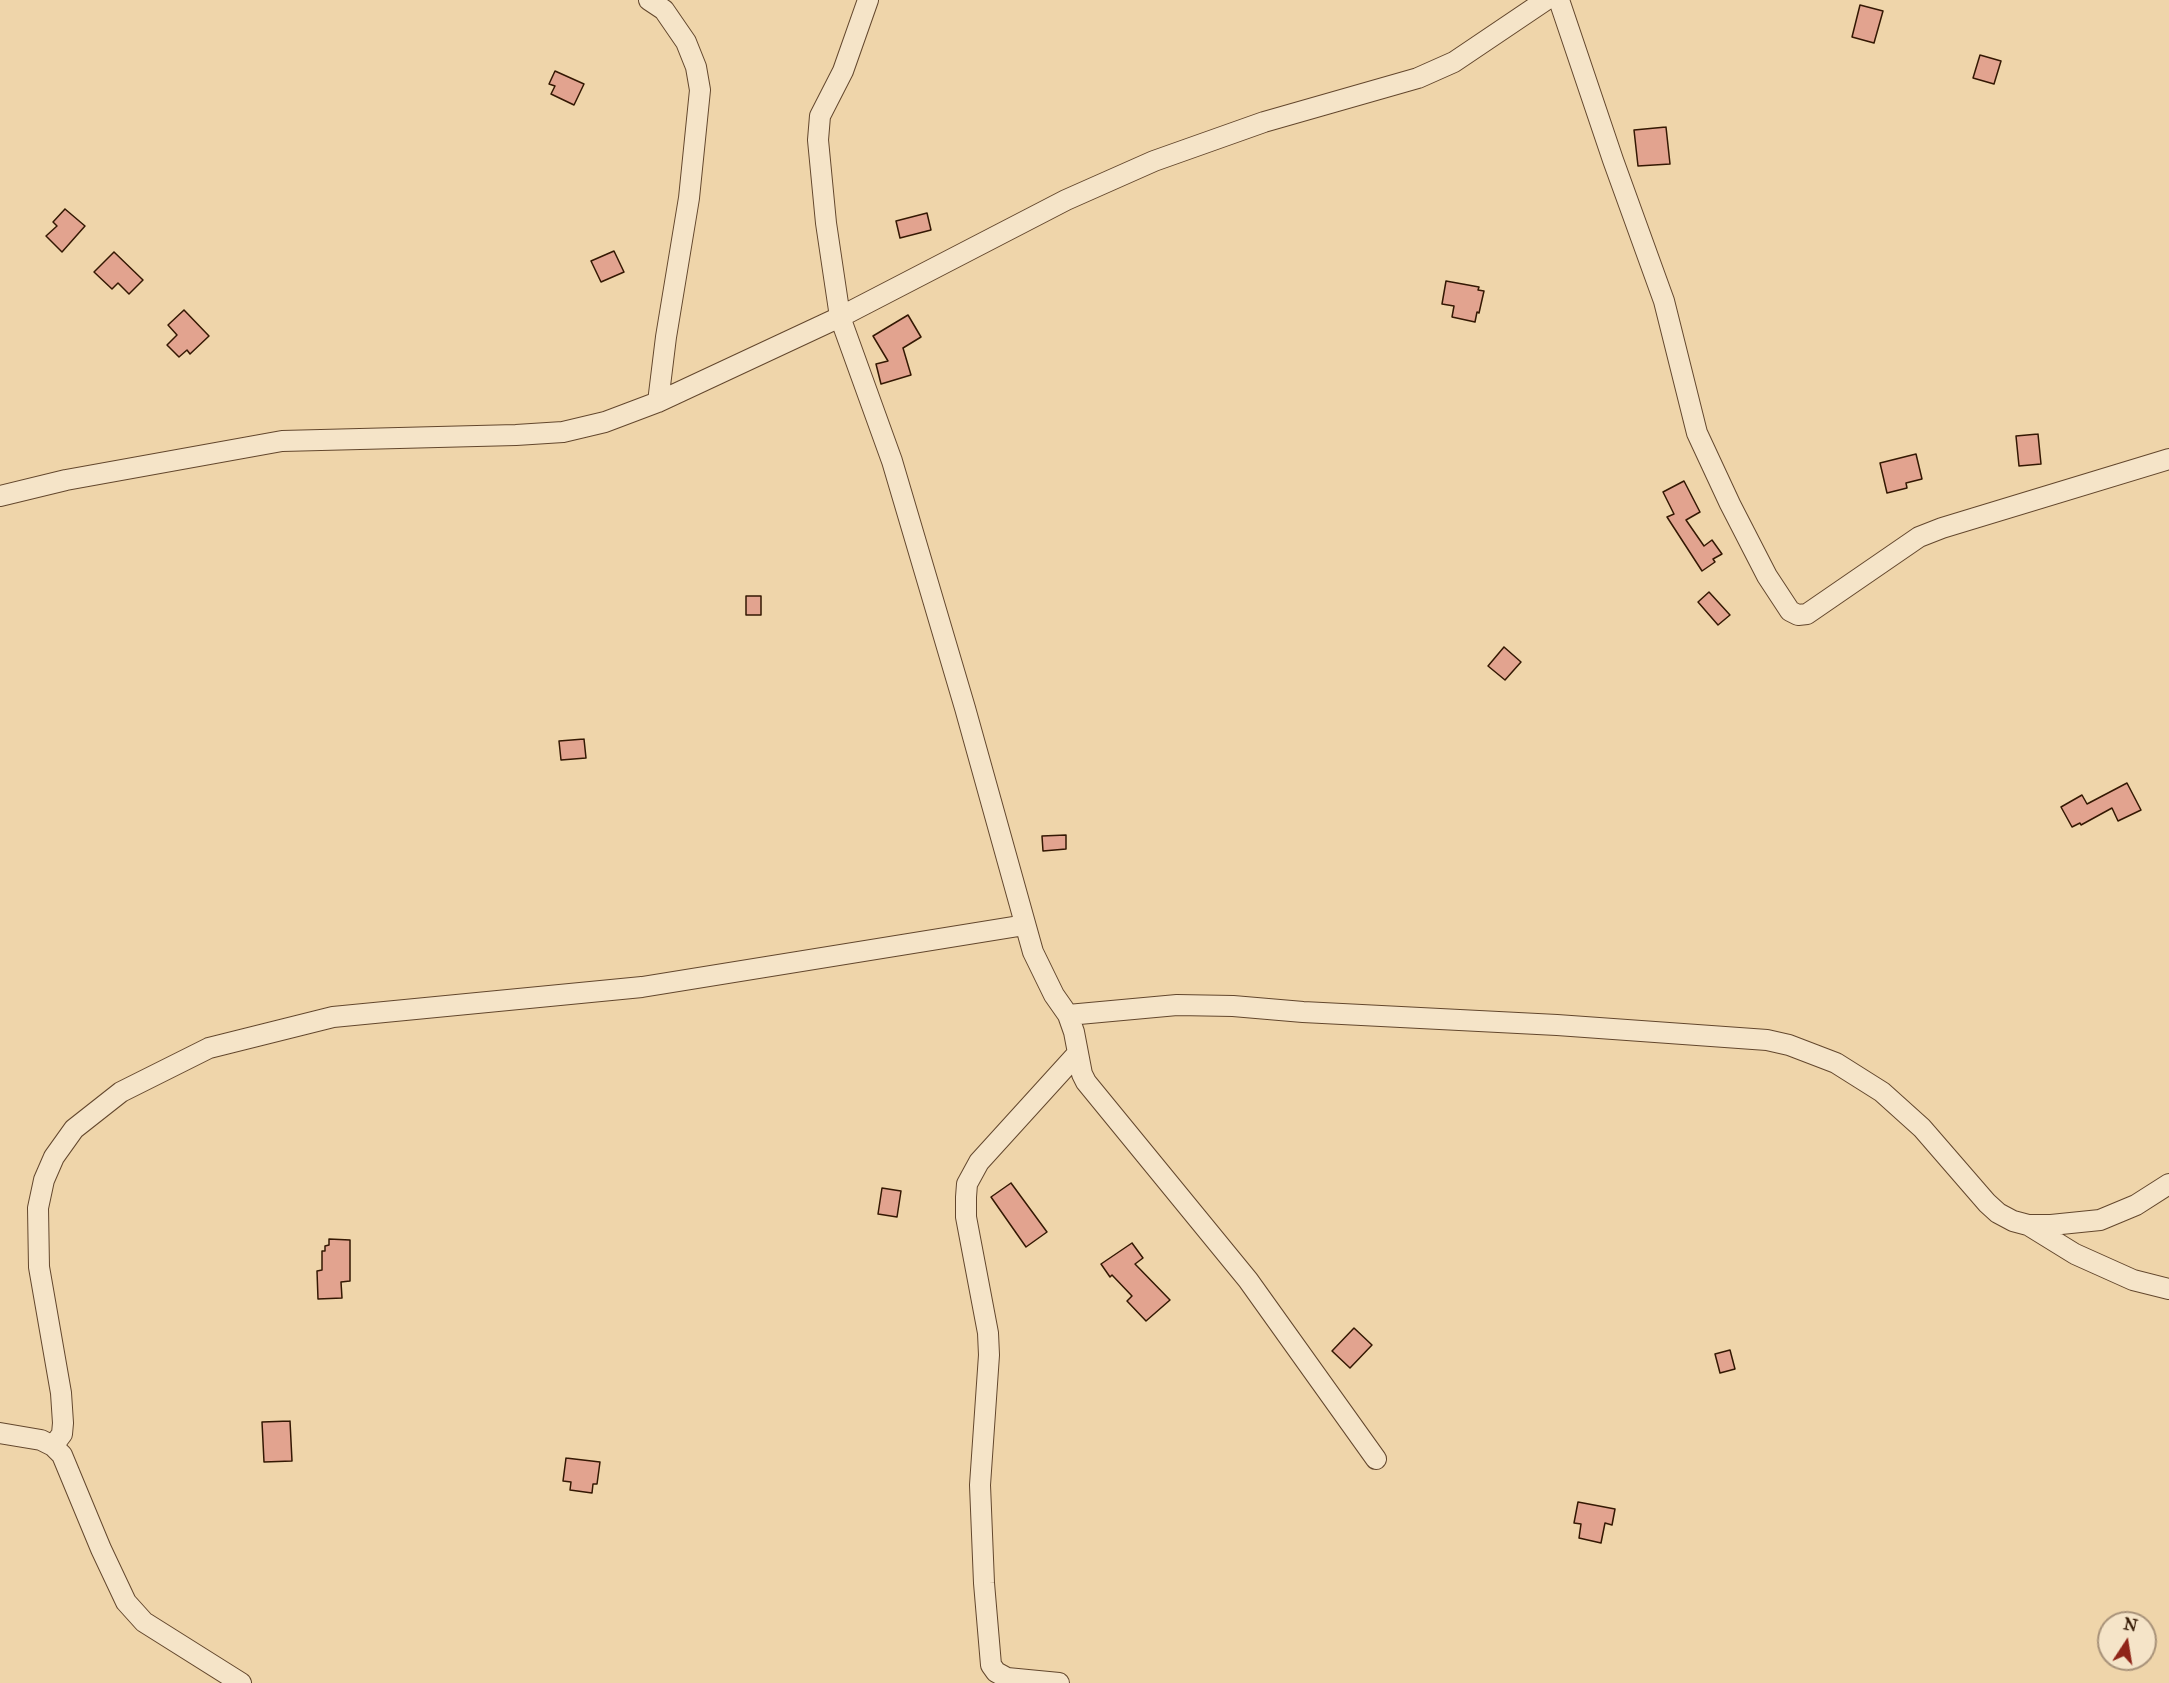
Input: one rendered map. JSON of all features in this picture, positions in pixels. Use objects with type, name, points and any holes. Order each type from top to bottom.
[{"type":"street","points":[[649,0],[664,10],[686,42],[696,67],[700,90],[689,198],[666,337],[658,402]]},
{"type":"street","points":[[868,0],[843,71],[820,116],[818,140],[826,222],[840,317],[896,472],[1033,952],[1054,995],[1068,1015],[1074,1032],[1082,1074],[1097,1098],[1248,1280],[1376,1459]]},
{"type":"street","points":[[0,495],[66,480],[282,441],[516,435],[563,432],[605,422],[658,402],[840,317],[1066,200],[1154,161],[1264,122],[1418,78],[1454,62],[1546,0]]},
{"type":"street","points":[[1559,0],[1664,301],[1697,433],[1767,576],[1790,611],[1798,615],[1807,614],[1919,537],[2169,459]]},
{"type":"street","points":[[53,1446],[62,1434],[63,1423],[61,1393],[39,1267],[38,1208],[44,1180],[54,1157],[74,1129],[121,1092],[209,1048],[333,1017],[642,987],[1025,925]]},
{"type":"street","points":[[1068,1015],[1177,1005],[1233,1006],[1767,1040],[1789,1045],[1836,1064],[1882,1092],[1923,1128],[1987,1203],[1998,1213],[2013,1221],[2028,1225],[2051,1225],[2100,1220],[2136,1205],[2169,1184]]},
{"type":"street","points":[[1059,1683],[1007,1678],[996,1672],[992,1665],[984,1582],[980,1485],[989,1355],[988,1333],[966,1217],[966,1197],[967,1184],[979,1162],[1078,1053]]},
{"type":"street","points":[[2028,1225],[2075,1254],[2133,1280],[2169,1289]]},
{"type":"street","points":[[0,1433],[41,1440],[53,1446],[62,1455],[126,1602],[144,1622],[241,1683]]},
{"type":"building","points":[[1860,5],[1883,11],[1874,43],[1852,37]]},
{"type":"building","points":[[1980,55],[2001,61],[1994,84],[1973,78]]},
{"type":"building","points":[[555,71],[584,84],[574,105],[551,94],[555,86],[549,84]]},
{"type":"building","points":[[1666,127],[1670,164],[1638,166],[1634,130]]},
{"type":"building","points":[[65,209],[85,226],[62,252],[46,236],[57,226],[53,222]]},
{"type":"building","points":[[927,213],[931,230],[900,238],[896,221]]},
{"type":"building","points":[[614,251],[624,272],[601,282],[591,261]]},
{"type":"building","points":[[114,252],[143,280],[129,294],[118,283],[112,289],[94,272]]},
{"type":"building","points":[[1446,281],[1479,287],[1478,290],[1484,291],[1475,322],[1452,317],[1454,306],[1442,304]]},
{"type":"building","points":[[184,310],[209,336],[190,354],[187,350],[179,357],[167,345],[177,335],[168,325]]},
{"type":"building","points":[[908,315],[921,337],[903,348],[911,375],[881,384],[876,364],[888,361],[873,336]]},
{"type":"building","points":[[2038,434],[2041,464],[2019,466],[2016,436]]},
{"type":"building","points":[[1916,454],[1922,479],[1906,483],[1907,488],[1887,493],[1880,463]]},
{"type":"building","points":[[1684,481],[1700,512],[1686,520],[1704,546],[1712,540],[1722,554],[1713,559],[1715,562],[1702,571],[1667,517],[1674,514],[1663,492]]},
{"type":"building","points":[[1709,592],[1730,615],[1718,625],[1698,602]]},
{"type":"building","points":[[746,596],[761,596],[761,615],[746,615]]},
{"type":"building","points":[[1504,647],[1521,662],[1505,680],[1488,666]]},
{"type":"building","points":[[584,739],[586,758],[561,760],[559,741]]},
{"type":"building","points":[[2127,783],[2141,810],[2118,821],[2112,808],[2081,825],[2080,823],[2072,827],[2061,807],[2082,795],[2087,804]]},
{"type":"building","points":[[1066,835],[1066,849],[1043,851],[1042,836]]},
{"type":"building","points":[[1011,1183],[1047,1232],[1026,1247],[991,1197]]},
{"type":"building","points":[[882,1188],[901,1191],[897,1217],[878,1214]]},
{"type":"building","points":[[329,1239],[350,1240],[350,1281],[341,1282],[342,1298],[318,1299],[317,1271],[322,1270],[322,1251],[325,1251],[325,1246],[329,1245]]},
{"type":"building","points":[[1132,1243],[1143,1258],[1135,1264],[1170,1300],[1146,1321],[1127,1301],[1132,1296],[1112,1275],[1110,1277],[1101,1264]]},
{"type":"building","points":[[1354,1328],[1372,1345],[1350,1368],[1332,1351]]},
{"type":"building","points":[[1730,1350],[1735,1369],[1720,1373],[1715,1354]]},
{"type":"building","points":[[290,1421],[292,1461],[264,1462],[262,1422]]},
{"type":"building","points":[[566,1458],[600,1462],[597,1484],[593,1484],[592,1493],[570,1490],[571,1482],[563,1481]]},
{"type":"building","points":[[1578,1502],[1615,1509],[1612,1525],[1605,1523],[1601,1543],[1579,1538],[1581,1524],[1574,1523]]}]
